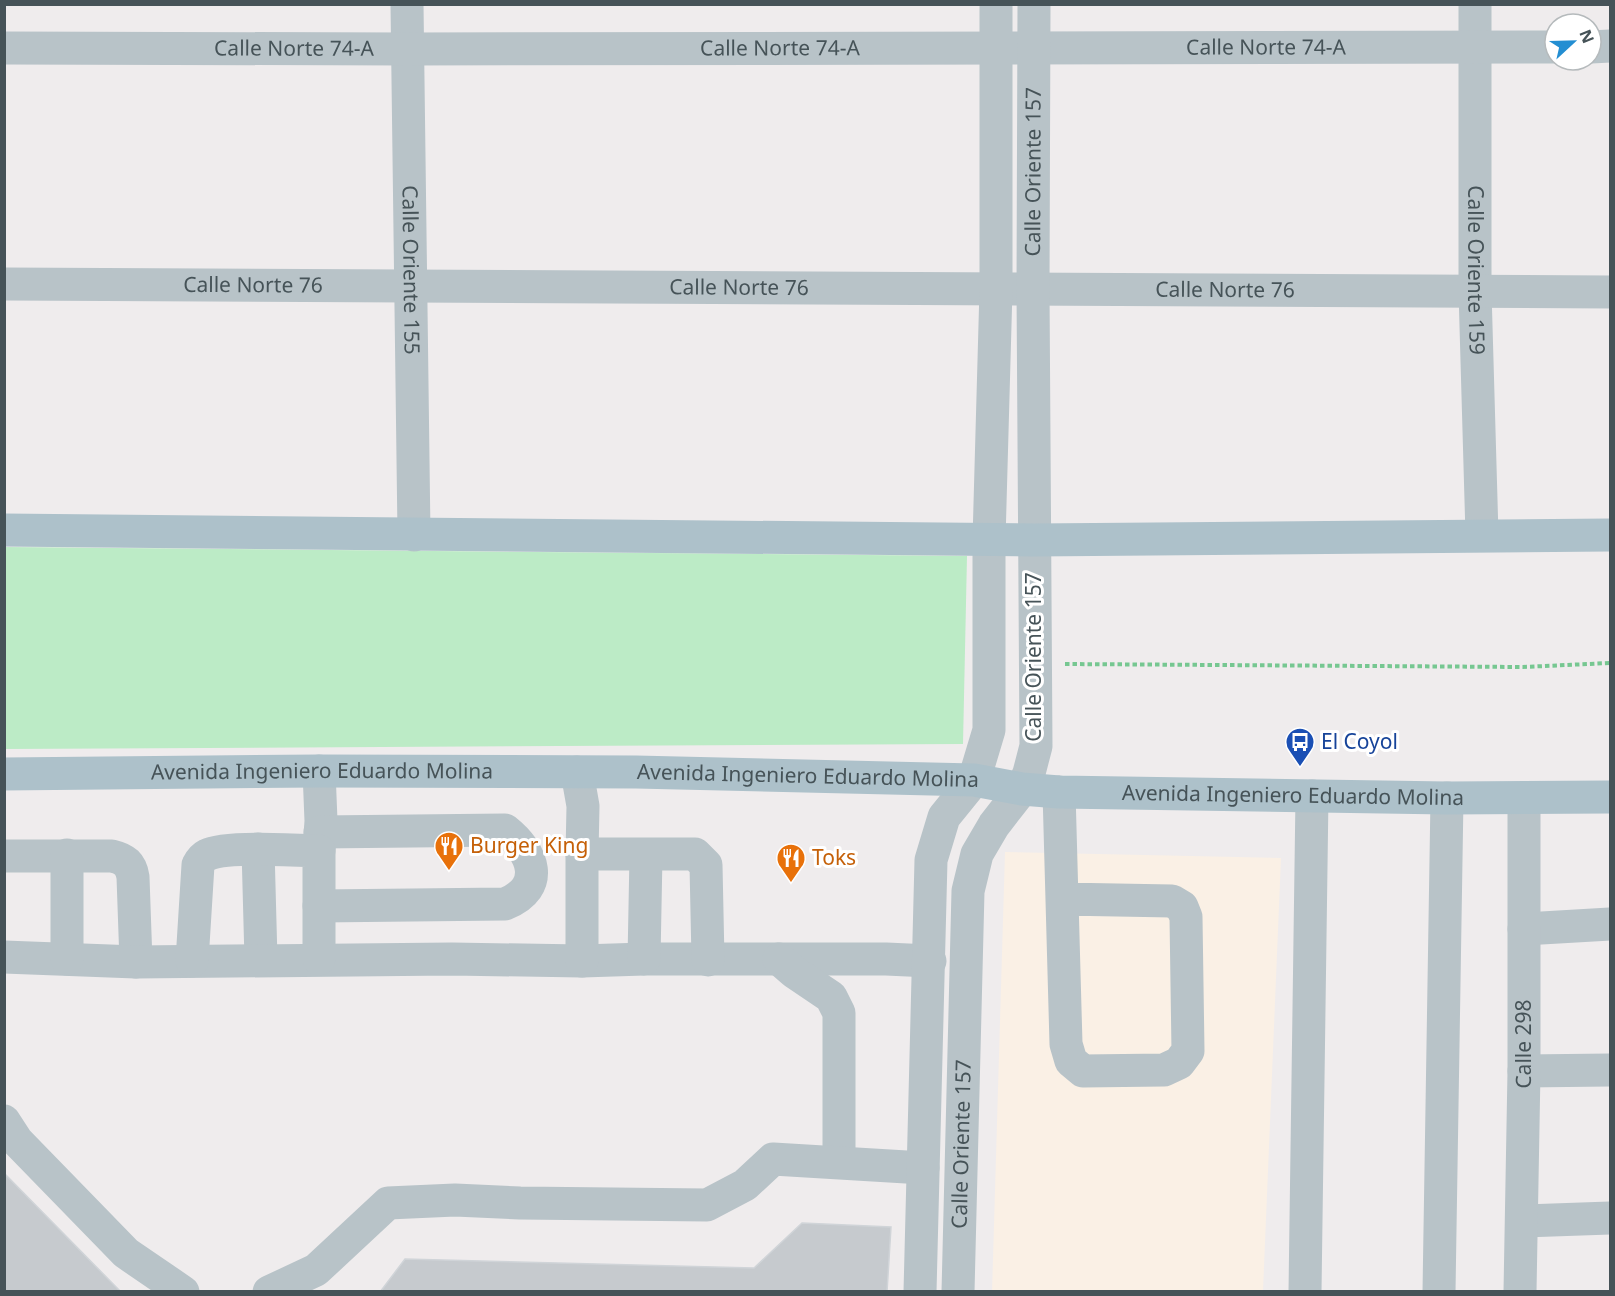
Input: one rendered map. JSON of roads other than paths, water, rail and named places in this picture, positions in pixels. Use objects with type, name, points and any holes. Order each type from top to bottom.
[{"type":"main road","points":[[4,530],[989,540],[1611,535]]},
{"type":"main road","name":"Avenida Ingeniero Eduardo Molina","points":[[4,774],[319,771],[636,772],[974,780],[1022,789],[1059,792],[1447,798],[1611,797]]},
{"type":"street","name":"Calle Oriente 155","points":[[407,4],[414,535]]},
{"type":"street","name":"Calle Oriente 157","points":[[920,1292],[931,860],[944,817],[974,780],[989,730],[989,540],[996,289],[996,4]]},
{"type":"street","name":"Calle Oriente 157","points":[[958,1292],[968,891],[977,854],[994,825],[1022,789],[1036,746],[1034,4]]},
{"type":"street","name":"Calle Oriente 159","points":[[1475,4],[1475,291],[1482,535]]},
{"type":"street","name":"Calle Norte 74-A","points":[[4,48],[1543,47]]},
{"type":"street","name":"Calle Norte 76","points":[[4,284],[1611,292]]},
{"type":"street","points":[[319,771],[319,959]]},
{"type":"street","points":[[577,772],[583,806],[582,961]]},
{"type":"street","points":[[1059,792],[1066,1044],[1071,1061],[1083,1071],[1164,1070],[1179,1063],[1188,1051],[1186,917],[1182,907],[1172,901],[1062,899]]},
{"type":"street","points":[[1305,1292],[1312,796]]},
{"type":"street","points":[[1439,1292],[1447,798]]},
{"type":"street","name":"Calle 298","points":[[1520,1292],[1524,1071],[1524,798]]},
{"type":"street","points":[[192,961],[198,865],[208,854],[215,852],[320,841],[505,830],[517,839],[532,868],[531,880],[525,891],[505,904],[319,906]]},
{"type":"street","points":[[258,849],[261,960]]},
{"type":"street","points":[[582,854],[695,854],[706,865],[708,960]]},
{"type":"street","points":[[4,856],[67,855],[121,858],[132,869],[136,962]]},
{"type":"street","points":[[67,855],[67,959]]},
{"type":"street","points":[[644,959],[646,855]]},
{"type":"street","points":[[1524,929],[1611,924]]},
{"type":"street","points":[[4,957],[136,962],[319,959],[582,961],[886,959],[930,961]]},
{"type":"street","points":[[779,959],[831,997],[839,1013],[839,1162]]},
{"type":"street","points":[[1524,1071],[1611,1070]]},
{"type":"street","points":[[4,1121],[17,1141],[126,1253],[183,1292]]},
{"type":"street","points":[[269,1292],[316,1270],[388,1203],[454,1200],[708,1206],[745,1185],[773,1159],[923,1168]]},
{"type":"street","points":[[1522,1221],[1611,1218]]},
{"type":"place","name":"El Coyol","points":[[1300,768]]},
{"type":"place","name":"Burger King","points":[[449,872]]},
{"type":"place","name":"Toks","points":[[791,884]]}]
